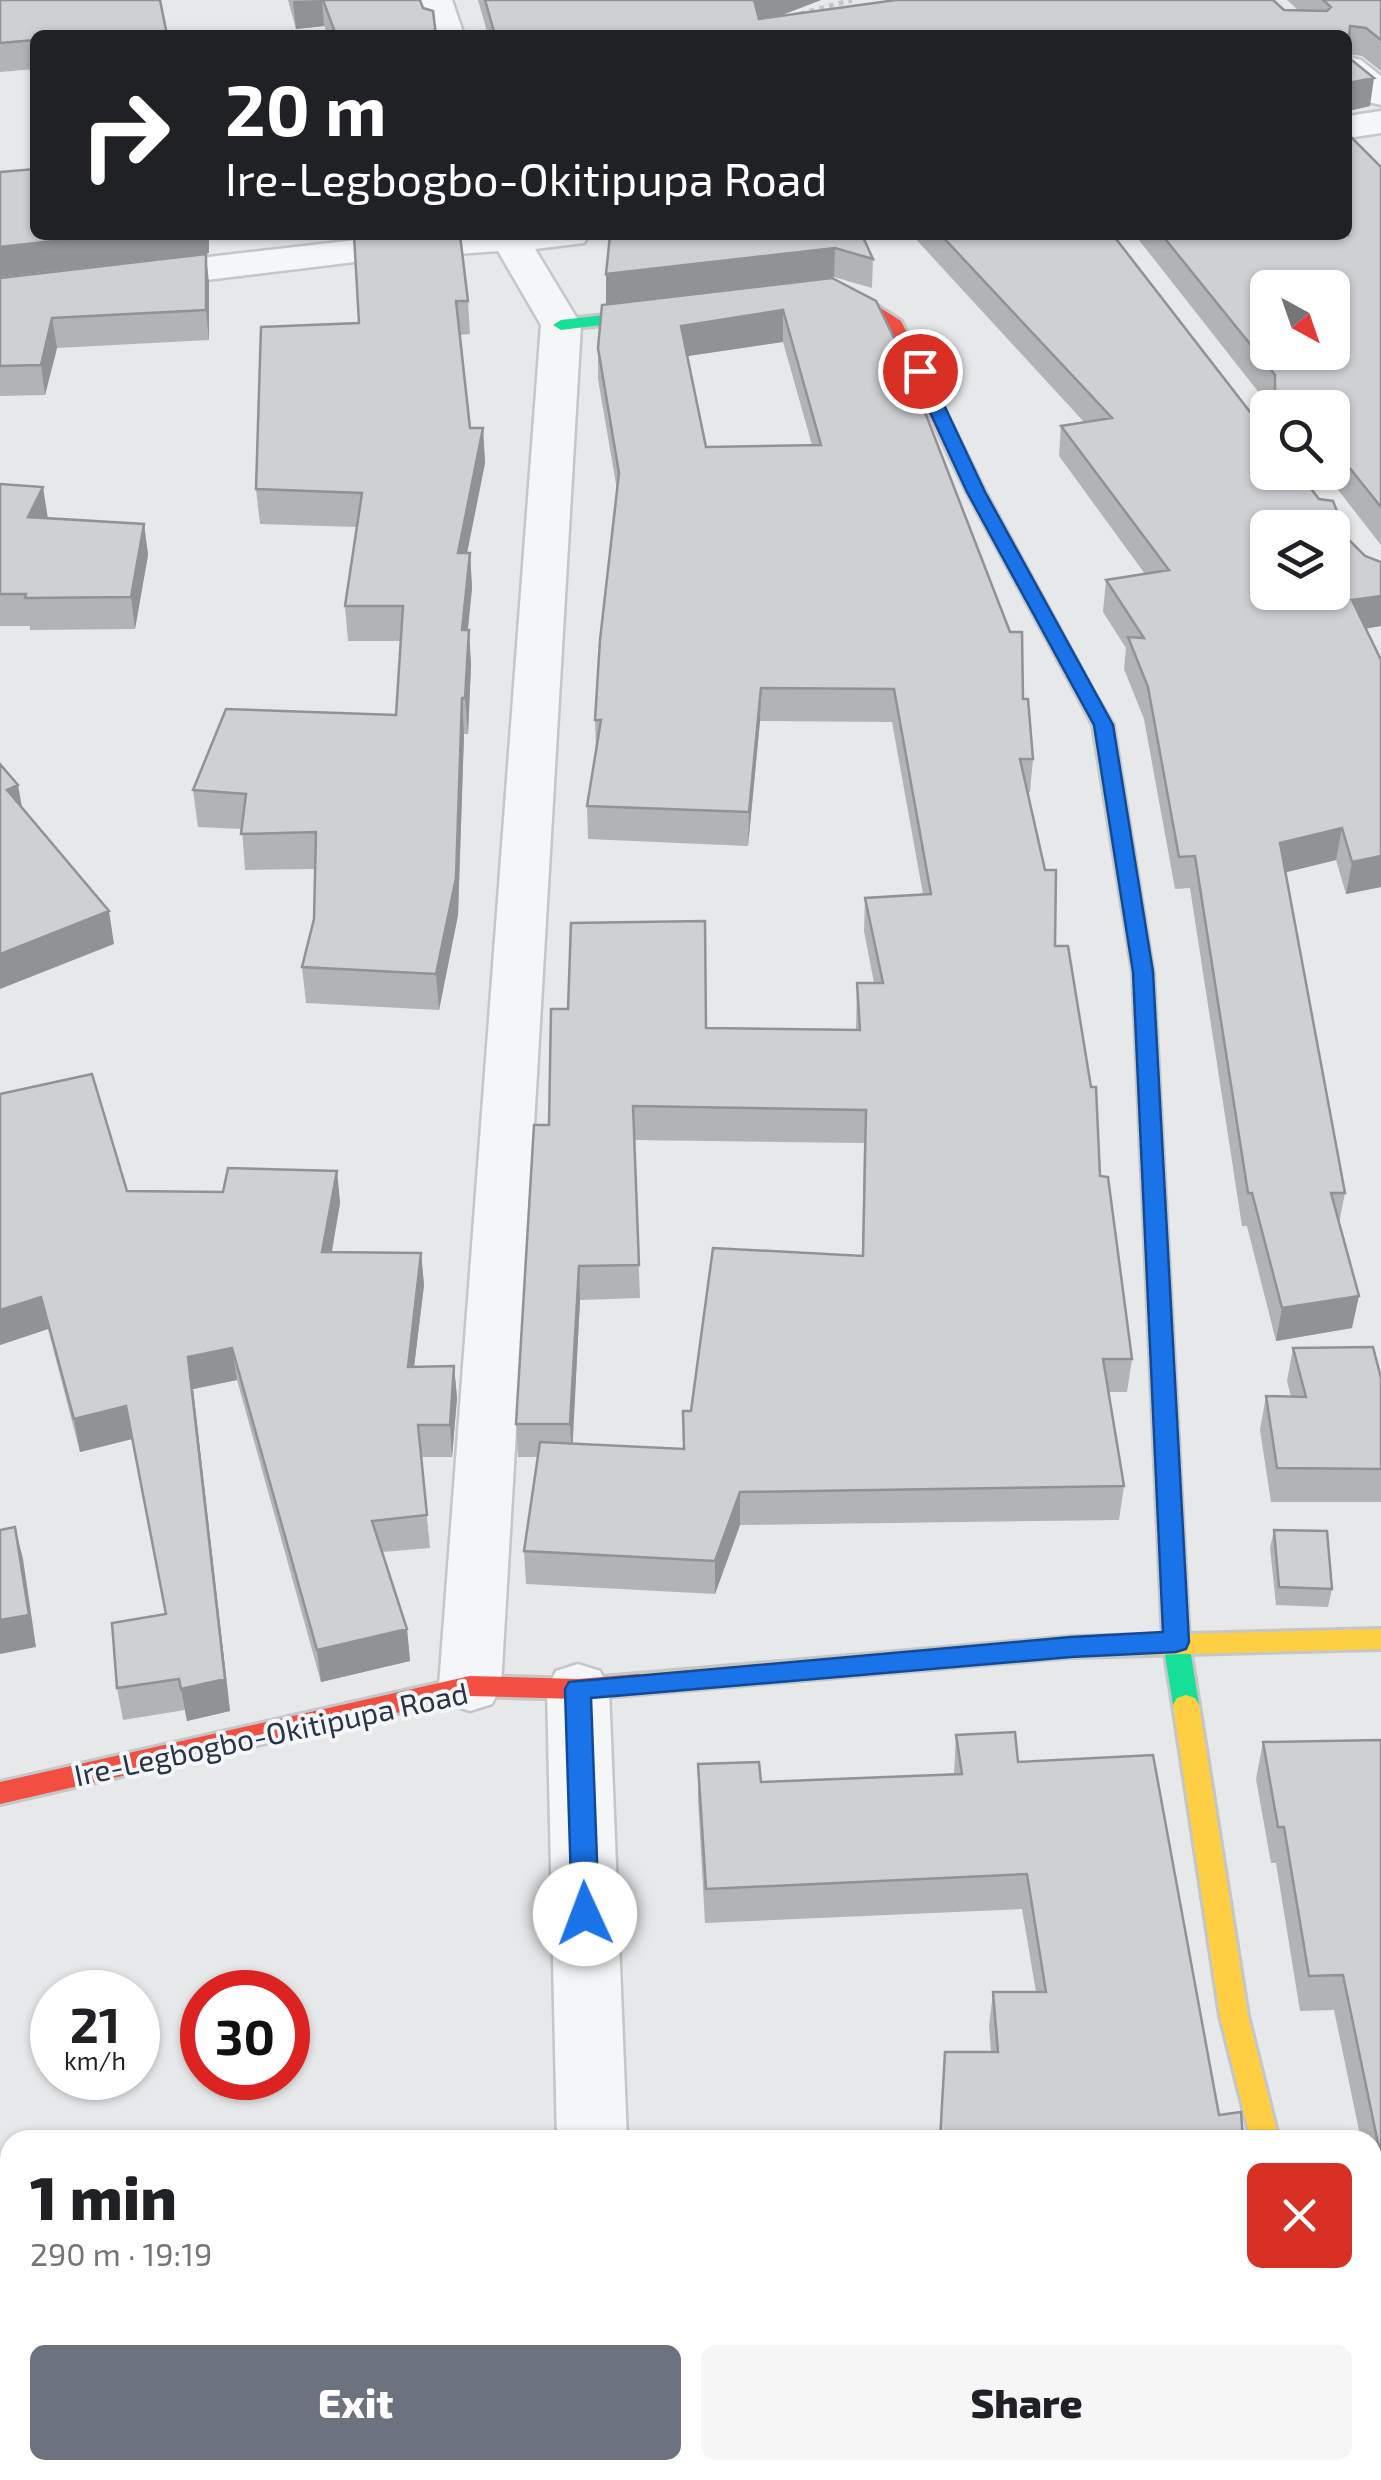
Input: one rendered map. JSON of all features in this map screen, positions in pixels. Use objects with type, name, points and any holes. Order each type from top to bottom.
[{"type":"street","points":[[435,0],[444,30]]},
{"type":"street","points":[[1352,71],[1381,94]]},
{"type":"street","points":[[1352,126],[1381,122]]},
{"type":"street","points":[[0,292],[363,249],[482,240]]},
{"type":"street","points":[[470,1686],[560,326],[509,240]]},
{"type":"street","points":[[795,297],[834,293],[859,301],[893,321],[976,492],[1103,725],[1143,972],[1176,1642],[1234,2016],[1262,2130]]},
{"type":"street","points":[[560,326],[697,309]]},
{"type":"street","name":"Ire-Legbogbo-Okitipupa Road","points":[[0,1793],[470,1686],[578,1689],[1071,1647],[1381,1640]]},
{"type":"street","points":[[578,1689],[592,2130]]},
{"type":"path","points":[[796,16],[852,0]]},
{"type":"building","points":[[0,0],[160,0],[166,30],[30,30],[30,40],[0,43]]},
{"type":"building","points":[[323,0],[420,0],[423,8],[433,11],[435,30],[334,30]]},
{"type":"building","points":[[485,0],[754,0],[759,19],[896,0],[1273,0],[1284,10],[1327,11],[1331,7],[1323,0],[1381,0],[1381,40],[1366,28],[1350,26],[1350,30],[494,30]]},
{"type":"building","points":[[1352,60],[1374,78],[1352,82]]},
{"type":"building","points":[[1352,138],[1381,167],[1381,507],[1350,468],[1350,390],[1275,390],[1271,370],[1350,370],[1350,270],[1250,270],[1250,344],[1166,240],[1352,240]]},
{"type":"building","points":[[30,169],[30,240],[62,240],[0,247],[0,172]]},
{"type":"building","points":[[354,240],[461,240],[468,301],[456,301],[470,428],[483,428],[458,553],[470,553],[462,630],[469,630],[462,698],[456,878],[436,974],[302,967],[314,919],[316,832],[241,834],[246,794],[193,790],[226,709],[396,715],[403,606],[345,606],[362,493],[256,489],[261,327],[359,323]]},
{"type":"building","points":[[609,240],[864,240],[873,259],[835,248],[606,274]]},
{"type":"building","points":[[946,240],[1117,240],[1250,412],[1250,490],[1312,490],[1319,499],[1333,501],[1337,510],[1250,510],[1250,610],[1350,610],[1350,541],[1365,556],[1381,562],[1381,596],[1352,600],[1381,660],[1381,856],[1352,862],[1342,828],[1280,843],[1345,1193],[1331,1193],[1359,1296],[1282,1308],[1252,1193],[1248,1193],[1195,856],[1179,857],[1148,687],[1128,637],[1144,638],[1106,580],[1169,570],[1061,426],[1112,418]]},
{"type":"building","points":[[206,254],[206,310],[52,318],[41,365],[0,366],[0,278]]},
{"type":"building","points":[[832,278],[876,301],[904,358],[1010,632],[1022,632],[1023,699],[1028,699],[1033,759],[1020,759],[1045,870],[1056,870],[1055,946],[1068,946],[1091,1087],[1096,1087],[1100,1176],[1108,1177],[1132,1359],[1103,1359],[1124,1486],[740,1492],[715,1561],[524,1551],[540,1442],[684,1449],[683,1411],[691,1411],[713,1248],[863,1256],[866,1110],[633,1106],[639,1265],[579,1266],[570,1424],[516,1424],[534,1125],[549,1125],[551,1009],[568,1009],[571,923],[705,921],[706,1028],[860,1030],[857,983],[883,983],[865,898],[931,894],[894,689],[761,688],[749,812],[587,806],[601,720],[595,720],[600,640],[619,473],[598,348],[602,305]],"holes":[[[783,310],[821,445],[706,447],[681,326]]]},
{"type":"building","points":[[0,484],[43,487],[28,517],[144,524],[131,597],[25,598],[26,594],[0,594]]},
{"type":"building","points":[[0,764],[18,785],[7,790],[109,911],[0,954]]},
{"type":"building","points":[[92,1074],[127,1191],[223,1192],[228,1168],[337,1171],[322,1252],[421,1253],[408,1367],[454,1366],[450,1425],[418,1425],[427,1515],[372,1521],[407,1629],[317,1650],[232,1348],[188,1357],[225,1679],[181,1689],[179,1679],[117,1688],[112,1623],[166,1614],[126,1406],[74,1419],[41,1297],[0,1310],[0,1094]]},
{"type":"building","points":[[1373,1347],[1381,1378],[1381,1469],[1277,1468],[1266,1396],[1306,1397],[1293,1348]]},
{"type":"building","points":[[15,1527],[29,1615],[0,1620],[0,1530]]},
{"type":"building","points":[[1274,1530],[1327,1531],[1332,1589],[1279,1587]]},
{"type":"building","points":[[1015,1732],[1018,1762],[1153,1755],[1219,2115],[1241,2112],[1242,2130],[941,2130],[945,2052],[998,2052],[993,1992],[1046,1992],[1027,1874],[706,1889],[698,1764],[759,1762],[761,1782],[962,1774],[956,1735]]},
{"type":"building","points":[[1381,1740],[1381,2130],[1375,2130],[1343,1975],[1309,1976],[1284,1827],[1278,1827],[1263,1742]]},
{"type":"traffic: fast","points":[[561,325],[676,312]]},
{"type":"traffic: fast","points":[[1089,700],[1103,725],[1143,973],[1176,1642],[1186,1705]]},
{"type":"traffic: slow","points":[[638,1684],[1071,1647],[1381,1639]]},
{"type":"traffic: slow","points":[[1186,1705],[1234,2016],[1262,2130]]},
{"type":"traffic: jam","points":[[816,295],[834,293],[859,301],[893,321],[976,492],[1089,700]]},
{"type":"traffic: jam","points":[[0,1793],[470,1686],[578,1689],[638,1684]]},
{"type":"route","points":[[585,1914],[578,1689],[1071,1647],[1176,1642],[1143,972],[1103,725],[976,492],[920,371]]}]
